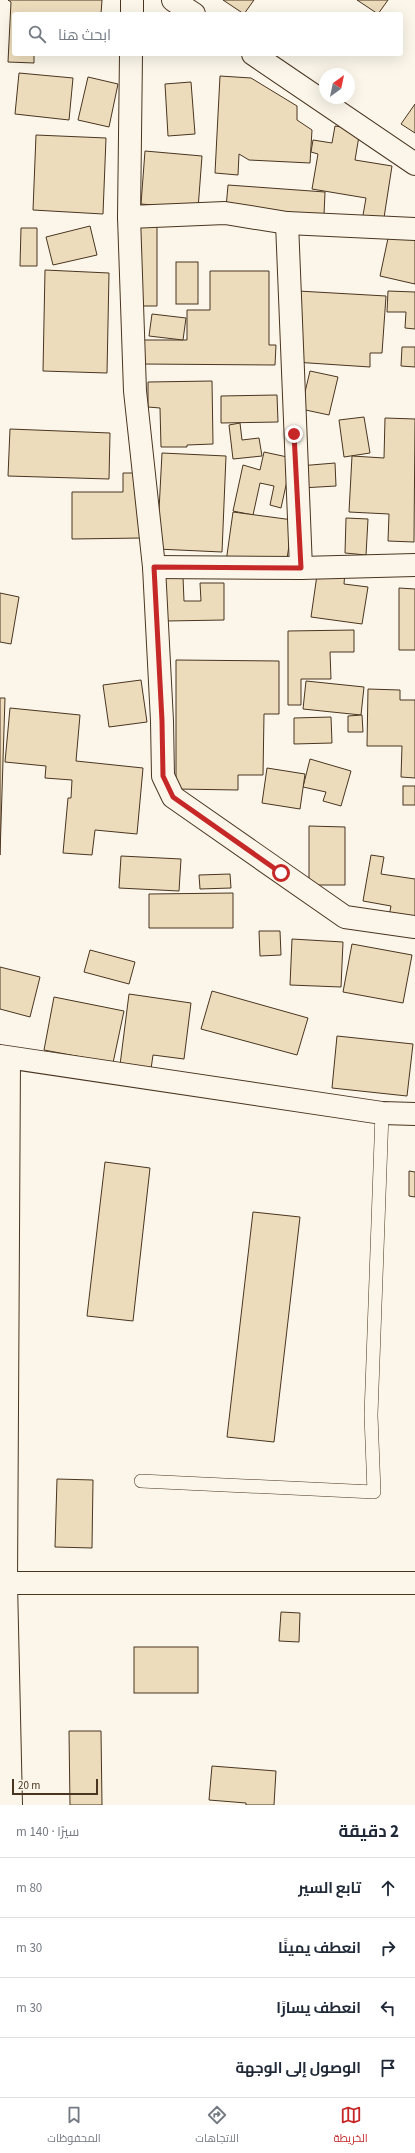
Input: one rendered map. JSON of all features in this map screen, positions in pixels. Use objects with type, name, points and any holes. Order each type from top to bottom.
[{"type":"street","points":[[132,0],[132,12]]},
{"type":"street","points":[[173,0],[191,12]]},
{"type":"street","points":[[131,56],[129,217],[135,391],[154,567],[162,721],[163,776],[173,797],[345,917],[415,928]]},
{"type":"street","points":[[256,56],[415,164]]},
{"type":"street","points":[[129,217],[225,213],[287,223],[415,229]]},
{"type":"street","points":[[287,223],[301,568]]},
{"type":"street","points":[[154,567],[301,568],[415,565]]},
{"type":"street","points":[[11,1805],[3,1618],[6,1583],[3,1405],[4,1058],[382,1114],[415,1114]]},
{"type":"street","points":[[6,1583],[415,1583]]},
{"type":"lane","points":[[141,1481],[374,1492],[371,1415],[382,1114]]},
{"type":"building","points":[[8,0],[102,0],[101,12],[12,12],[12,56],[34,56],[34,63],[8,62],[11,2]]},
{"type":"building","points":[[223,0],[254,0],[245,12],[241,12]]},
{"type":"building","points":[[357,0],[388,0],[379,12],[375,12]]},
{"type":"building","points":[[19,73],[73,78],[69,120],[15,114]]},
{"type":"building","points":[[220,76],[251,78],[297,106],[297,120],[312,130],[310,163],[249,160],[239,154],[238,175],[215,173]]},
{"type":"building","points":[[88,77],[118,84],[109,127],[78,120]]},
{"type":"building","points":[[191,82],[195,134],[168,136],[165,84]]},
{"type":"building","points":[[415,104],[415,133],[401,124]]},
{"type":"building","points":[[335,126],[360,130],[355,160],[392,166],[383,224],[362,221],[366,198],[312,189],[318,154],[311,152],[313,140],[332,143]]},
{"type":"building","points":[[36,135],[106,138],[103,214],[33,210]]},
{"type":"building","points":[[145,151],[202,156],[198,209],[141,204]]},
{"type":"building","points":[[228,185],[325,192],[324,215],[226,208]]},
{"type":"building","points":[[90,226],[97,255],[53,265],[46,237]]},
{"type":"building","points":[[138,226],[157,226],[157,306],[137,306]]},
{"type":"building","points":[[21,228],[37,228],[37,266],[20,266]]},
{"type":"building","points":[[390,229],[415,235],[415,284],[380,276]]},
{"type":"building","points":[[176,262],[198,262],[198,304],[176,304]]},
{"type":"building","points":[[45,270],[109,273],[107,373],[43,371]]},
{"type":"building","points":[[210,271],[269,271],[269,345],[276,345],[275,365],[142,364],[143,340],[187,340],[187,310],[210,310]]},
{"type":"building","points":[[298,291],[386,296],[382,353],[370,353],[370,367],[294,362]]},
{"type":"building","points":[[388,291],[415,292],[415,329],[405,328],[406,312],[387,312]]},
{"type":"building","points":[[152,314],[186,318],[183,340],[149,336]]},
{"type":"building","points":[[402,347],[415,347],[415,367],[401,366]]},
{"type":"building","points":[[310,371],[338,377],[329,415],[301,409]]},
{"type":"building","points":[[212,381],[213,444],[187,445],[187,447],[161,447],[160,408],[148,407],[148,382]]},
{"type":"building","points":[[277,395],[278,422],[221,423],[221,396]]},
{"type":"building","points":[[364,417],[370,453],[344,457],[339,420]]},
{"type":"building","points":[[385,418],[415,419],[414,542],[388,541],[389,514],[349,512],[352,456],[384,458]]},
{"type":"building","points":[[240,423],[242,440],[259,438],[262,456],[233,459],[229,425]]},
{"type":"building","points":[[10,429],[110,433],[109,479],[8,476]]},
{"type":"building","points":[[264,452],[292,458],[281,508],[270,505],[274,486],[260,483],[253,515],[233,511],[243,465],[260,470]]},
{"type":"building","points":[[162,453],[226,456],[222,552],[157,549]]},
{"type":"building","points":[[335,463],[336,486],[301,488],[299,466]]},
{"type":"building","points":[[123,473],[142,473],[142,538],[72,539],[72,492],[123,492]]},
{"type":"building","points":[[233,512],[293,520],[286,565],[226,562]]},
{"type":"building","points":[[346,518],[368,519],[366,555],[345,553]]},
{"type":"building","points":[[318,568],[345,572],[344,584],[368,587],[362,624],[311,617]]},
{"type":"building","points":[[183,577],[184,601],[201,601],[200,583],[224,583],[224,620],[166,621],[165,578]]},
{"type":"building","points":[[399,588],[415,589],[415,650],[399,650]]},
{"type":"building","points":[[0,593],[19,597],[11,644],[0,642]]},
{"type":"building","points":[[354,630],[354,652],[330,652],[331,679],[301,679],[301,705],[288,705],[288,631]]},
{"type":"building","points":[[176,660],[279,661],[279,714],[264,714],[263,775],[238,775],[238,790],[176,789]]},
{"type":"building","points":[[141,680],[147,722],[109,727],[103,685]]},
{"type":"building","points":[[306,681],[364,687],[361,715],[303,709]]},
{"type":"building","points":[[368,689],[400,690],[400,700],[415,700],[415,778],[401,777],[402,746],[367,746]]},
{"type":"building","points":[[0,698],[5,698],[0,855]]},
{"type":"building","points":[[10,708],[80,715],[76,761],[143,768],[137,834],[95,830],[92,855],[63,853],[68,798],[71,798],[72,780],[45,778],[46,766],[5,762]]},
{"type":"building","points":[[362,715],[363,732],[348,732],[348,716]]},
{"type":"building","points":[[331,717],[332,743],[294,744],[294,718]]},
{"type":"building","points":[[310,759],[351,771],[341,806],[323,801],[326,792],[303,787]]},
{"type":"building","points":[[267,768],[305,774],[300,809],[262,803]]},
{"type":"building","points":[[403,786],[415,786],[415,805],[403,805]]},
{"type":"building","points":[[309,826],[345,827],[345,885],[309,885]]},
{"type":"building","points":[[371,855],[384,857],[381,874],[415,879],[415,921],[389,916],[391,906],[363,901]]},
{"type":"building","points":[[121,856],[181,859],[179,891],[119,888]]},
{"type":"building","points":[[230,874],[231,888],[200,889],[199,875]]},
{"type":"building","points":[[233,893],[233,928],[149,928],[149,894]]},
{"type":"building","points":[[259,931],[280,931],[281,955],[260,956]]},
{"type":"building","points":[[292,939],[343,942],[341,987],[290,985]]},
{"type":"building","points":[[352,944],[412,955],[403,1003],[343,992]]},
{"type":"building","points":[[90,950],[135,962],[129,984],[84,972]]},
{"type":"building","points":[[0,967],[40,977],[30,1017],[0,1009]]},
{"type":"building","points":[[212,991],[308,1018],[297,1055],[201,1029]]},
{"type":"building","points":[[129,994],[191,1003],[184,1059],[153,1055],[151,1069],[120,1065]]},
{"type":"building","points":[[54,997],[124,1011],[113,1063],[44,1050]]},
{"type":"building","points":[[337,1036],[413,1044],[407,1096],[332,1088]]},
{"type":"building","points":[[105,1162],[150,1168],[133,1321],[87,1316]]},
{"type":"building","points":[[409,1171],[415,1172],[415,1197],[409,1196]]},
{"type":"building","points":[[253,1212],[300,1217],[274,1442],[227,1437]]},
{"type":"building","points":[[57,1479],[93,1480],[92,1548],[55,1547]]},
{"type":"building","points":[[281,1612],[300,1613],[299,1642],[279,1641]]},
{"type":"building","points":[[134,1647],[198,1647],[198,1693],[134,1693]]},
{"type":"building","points":[[69,1731],[101,1731],[102,1805],[70,1805]]},
{"type":"building","points":[[212,1766],[276,1771],[274,1805],[246,1805],[246,1803],[209,1800]]},
{"type":"route","points":[[281,873],[173,797],[163,776],[162,721],[154,567],[301,568],[294,434]]}]
